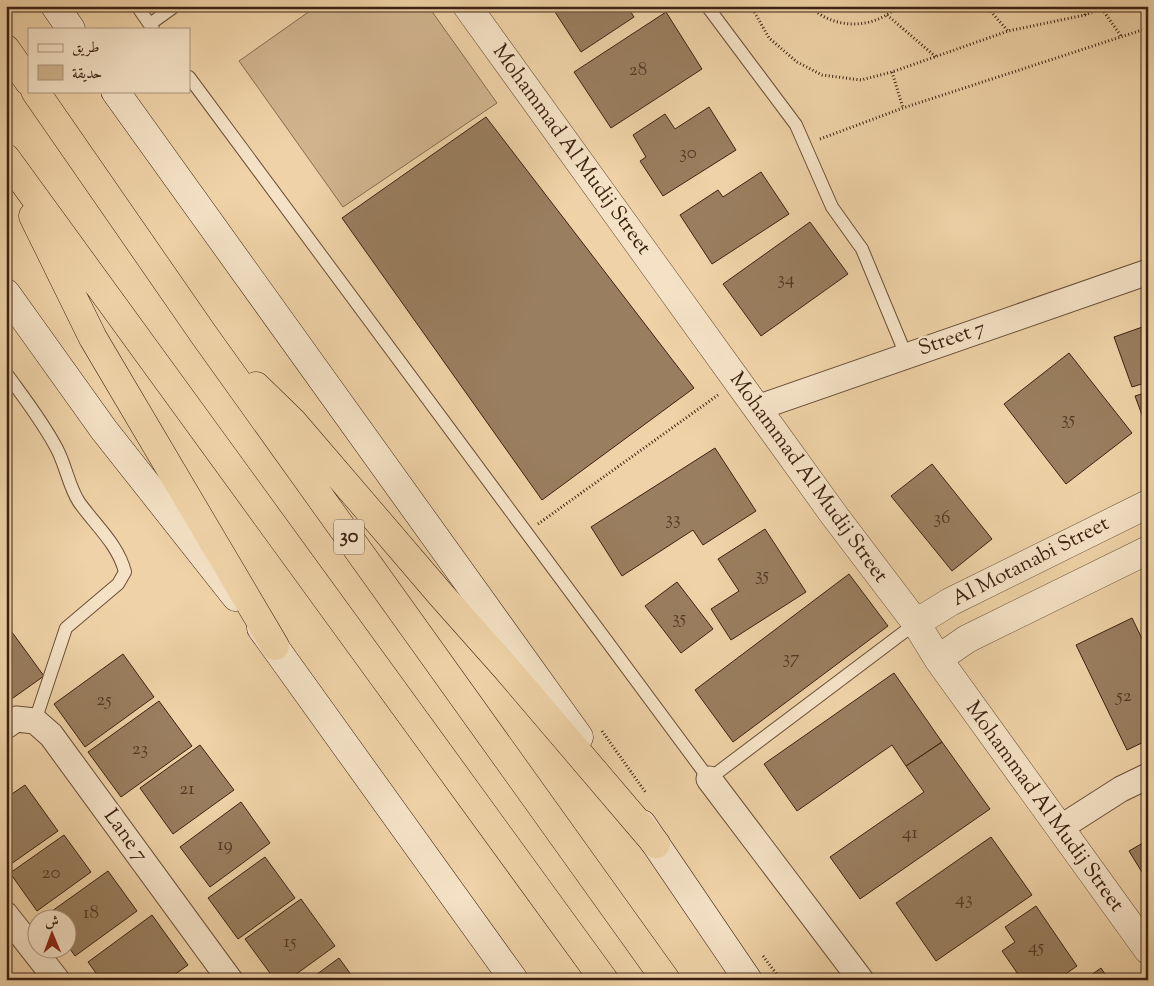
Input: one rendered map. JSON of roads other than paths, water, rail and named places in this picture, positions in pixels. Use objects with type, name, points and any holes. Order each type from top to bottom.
[{"type":"highway","points":[[6,49],[28,81]]},
{"type":"highway","name":"30","points":[[37,92],[204,335],[666,980]]},
{"type":"highway","points":[[6,158],[604,980]]},
{"type":"highway","points":[[6,164],[93,338],[274,646]]},
{"type":"highway","points":[[204,335],[293,422],[656,844]]},
{"type":"main road","points":[[55,6],[70,28]]},
{"type":"main road","name":"Mohammad Al Mudij Street","points":[[467,6],[834,515],[916,623],[938,659],[1148,950]]},
{"type":"main road","points":[[116,92],[656,844],[748,980]]},
{"type":"main road","points":[[6,293],[104,430],[274,646],[514,980]]},
{"type":"main road","name":"Al Motanabi Street","points":[[916,623],[950,602],[1148,504]]},
{"type":"main road","name":"Al Motanabi Street","points":[[938,659],[967,639],[1148,550]]},
{"type":"street","name":"Street 7","points":[[757,408],[1148,272]]},
{"type":"street","points":[[6,726],[16,719],[35,721]]},
{"type":"street","name":"Lane 7","points":[[35,721],[51,735],[230,980]]},
{"type":"street","points":[[1060,828],[1121,789],[1148,776]]},
{"type":"street","points":[[709,779],[861,980]]},
{"type":"street","points":[[6,915],[57,980]]},
{"type":"lane","points":[[137,6],[151,26],[175,6]]},
{"type":"lane","points":[[707,6],[796,125],[832,207],[862,249],[906,355]]},
{"type":"lane","points":[[190,78],[709,779],[916,623]]},
{"type":"lane","points":[[6,373],[35,413],[57,450],[78,501],[112,544],[122,560],[125,572],[118,584],[66,628],[35,721]]}]
